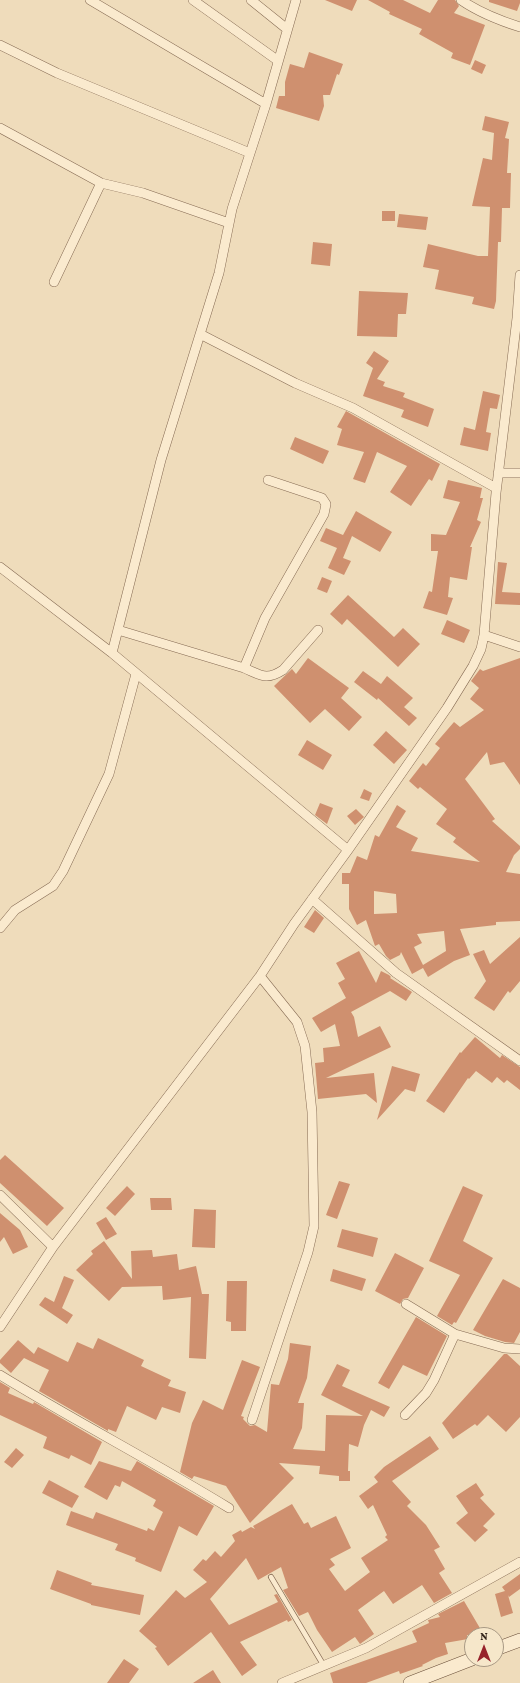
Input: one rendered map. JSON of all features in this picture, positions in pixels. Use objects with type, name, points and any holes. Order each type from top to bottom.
[{"type":"main road","points":[[504,1646],[520,1640]]},
{"type":"main road","points":[[419,1682],[464,1662]]},
{"type":"street","points":[[90,0],[266,104]]},
{"type":"street","points":[[193,0],[277,60]]},
{"type":"street","points":[[251,0],[287,29]]},
{"type":"street","points":[[112,653],[161,460],[218,273],[229,223],[296,0]]},
{"type":"street","points":[[461,0],[475,10],[492,18],[520,27]]},
{"type":"street","points":[[0,45],[57,73],[250,153]]},
{"type":"street","points":[[1,130],[102,183],[143,193],[229,223]]},
{"type":"street","points":[[54,282],[102,183]]},
{"type":"street","points":[[0,1327],[54,1247],[260,976],[294,924],[348,850],[447,708],[473,666],[481,649],[484,635],[496,488],[519,317],[520,275]]},
{"type":"street","points":[[200,334],[295,383],[353,408],[496,488]]},
{"type":"street","points":[[498,472],[520,473]]},
{"type":"street","points":[[244,668],[265,618],[324,514],[326,504],[322,498],[268,480]]},
{"type":"street","points":[[0,567],[112,653],[348,850]]},
{"type":"street","points":[[118,630],[244,668],[268,677],[276,675],[283,670],[318,630]]},
{"type":"street","points":[[484,635],[520,647]]},
{"type":"street","points":[[0,928],[15,910],[53,886],[63,872],[109,774],[136,674]]},
{"type":"street","points":[[312,899],[396,973],[520,1061]]},
{"type":"street","points":[[252,1420],[308,1252],[314,1226],[312,1112],[306,1046],[297,1022],[260,976]]},
{"type":"street","points":[[0,1195],[54,1247]]},
{"type":"street","points":[[406,1304],[455,1334],[504,1348],[520,1349]]},
{"type":"street","points":[[405,1415],[426,1393],[434,1380],[455,1334]]},
{"type":"street","points":[[0,1375],[60,1412],[229,1508]]},
{"type":"street","points":[[282,1683],[366,1648],[520,1562]]},
{"type":"lane","points":[[271,1577],[324,1666]]},
{"type":"building","points":[[325,0],[357,0],[352,11]]},
{"type":"building","points":[[368,0],[403,0],[430,13],[438,0],[455,0],[459,6],[454,13],[485,25],[470,65],[451,58],[453,53],[419,34],[422,29],[389,14],[390,12]]},
{"type":"building","points":[[489,0],[520,0],[520,3],[517,11],[489,2]]},
{"type":"building","points":[[309,52],[343,64],[339,75],[337,74],[330,95],[323,95],[324,106],[319,121],[276,108],[279,96],[285,96],[285,82],[290,64],[304,68]]},
{"type":"building","points":[[475,60],[486,65],[482,74],[471,69]]},
{"type":"building","points":[[485,116],[509,122],[505,138],[509,139],[507,173],[511,173],[510,208],[502,208],[501,242],[498,242],[496,301],[494,309],[472,304],[474,297],[435,289],[439,270],[423,267],[428,244],[478,256],[488,256],[490,207],[472,206],[483,158],[492,160],[494,133],[482,130]]},
{"type":"building","points":[[382,211],[395,211],[395,221],[382,221]]},
{"type":"building","points":[[399,214],[428,217],[426,230],[397,227]]},
{"type":"building","points":[[313,242],[332,244],[330,266],[311,264]]},
{"type":"building","points":[[359,291],[408,293],[406,314],[398,314],[397,337],[357,336]]},
{"type":"building","points":[[374,351],[389,361],[377,379],[385,382],[383,386],[405,393],[403,397],[434,409],[428,427],[401,417],[404,410],[363,396],[373,368],[366,363]]},
{"type":"building","points":[[483,391],[500,395],[497,409],[490,408],[486,432],[491,433],[488,451],[460,445],[464,427],[475,430]]},
{"type":"building","points":[[346,411],[440,464],[432,481],[429,479],[411,506],[390,492],[407,466],[377,452],[365,483],[353,479],[364,452],[337,445],[342,429],[337,427]]},
{"type":"building","points":[[295,437],[329,451],[323,464],[290,449]]},
{"type":"building","points":[[448,480],[482,488],[480,498],[483,498],[477,520],[481,522],[470,547],[472,547],[467,580],[450,577],[448,597],[453,598],[447,615],[423,608],[429,591],[432,592],[438,551],[431,551],[431,534],[446,535],[460,502],[443,498]]},
{"type":"building","points":[[356,511],[392,532],[380,552],[352,536],[343,558],[351,561],[344,575],[328,568],[337,548],[320,541],[326,528],[343,535]]},
{"type":"building","points":[[498,562],[507,563],[502,592],[520,593],[520,605],[495,604]]},
{"type":"building","points":[[322,577],[332,581],[327,593],[317,589]]},
{"type":"building","points":[[348,595],[394,637],[403,628],[420,644],[398,667],[347,619],[342,625],[330,614]]},
{"type":"building","points":[[447,620],[470,630],[464,643],[441,634]]},
{"type":"building","points":[[308,658],[349,688],[341,698],[362,717],[349,731],[325,709],[310,723],[274,686],[292,669],[296,674]]},
{"type":"building","points":[[520,658],[520,785],[504,762],[490,765],[487,752],[465,779],[495,819],[492,821],[520,846],[520,849],[514,855],[506,872],[520,874],[520,921],[496,922],[496,925],[460,929],[470,955],[454,961],[428,977],[423,968],[412,974],[401,952],[400,955],[390,960],[379,944],[375,946],[366,920],[357,925],[349,909],[349,884],[342,884],[342,873],[350,873],[357,856],[367,860],[375,835],[379,837],[397,805],[406,811],[396,827],[418,838],[411,851],[480,862],[453,842],[456,838],[436,824],[447,809],[420,787],[418,789],[409,781],[423,763],[426,766],[440,748],[435,744],[454,722],[460,727],[484,710],[470,699],[479,688],[471,681],[480,669],[483,671]],"holes":[[[374,891],[396,894],[397,913],[374,914]],[[444,931],[446,951],[423,965],[414,947],[422,943],[417,934]]]},
{"type":"building","points":[[363,671],[381,684],[387,676],[413,698],[404,707],[417,718],[409,726],[378,698],[377,700],[354,682]]},
{"type":"building","points":[[386,731],[407,750],[394,764],[373,745]]},
{"type":"building","points":[[307,740],[332,755],[323,770],[298,755]]},
{"type":"building","points":[[364,789],[372,793],[369,801],[360,798]]},
{"type":"building","points":[[320,803],[333,808],[327,824],[315,815]]},
{"type":"building","points":[[356,809],[364,817],[355,825],[347,816]]},
{"type":"building","points":[[315,910],[324,918],[314,933],[304,927]]},
{"type":"building","points":[[520,937],[520,981],[510,993],[508,991],[494,1011],[474,998],[486,981],[473,954],[484,950],[490,964]]},
{"type":"building","points":[[359,951],[376,983],[381,971],[412,992],[406,1001],[390,991],[351,1012],[354,1017],[358,1037],[380,1026],[391,1047],[326,1078],[374,1073],[377,1103],[366,1094],[318,1099],[315,1063],[324,1062],[323,1048],[340,1046],[335,1024],[321,1032],[312,1018],[346,998],[338,983],[345,979],[336,963]]},
{"type":"building","points":[[475,1037],[500,1058],[502,1055],[520,1067],[520,1090],[507,1080],[504,1083],[497,1077],[492,1083],[476,1071],[469,1079],[468,1078],[444,1113],[426,1101],[460,1052],[461,1053]]},
{"type":"building","points":[[392,1066],[420,1074],[415,1092],[405,1089],[377,1120]]},
{"type":"building","points":[[5,1155],[64,1208],[47,1226],[0,1183],[0,1160]]},
{"type":"building","points":[[339,1181],[350,1184],[337,1219],[326,1215]]},
{"type":"building","points":[[127,1186],[135,1194],[115,1216],[106,1208]]},
{"type":"building","points":[[463,1186],[483,1195],[463,1241],[493,1258],[456,1323],[454,1322],[452,1325],[437,1316],[460,1275],[429,1261]]},
{"type":"building","points":[[150,1198],[171,1198],[172,1210],[151,1210]]},
{"type":"building","points":[[194,1209],[216,1210],[215,1248],[192,1247]]},
{"type":"building","points":[[0,1213],[20,1230],[28,1247],[13,1254],[4,1237],[0,1242]]},
{"type":"building","points":[[106,1217],[117,1234],[106,1240],[96,1223]]},
{"type":"building","points":[[342,1229],[378,1238],[373,1257],[337,1247]]},
{"type":"building","points":[[104,1241],[132,1279],[131,1251],[152,1250],[153,1257],[177,1254],[179,1270],[196,1266],[202,1294],[209,1294],[206,1359],[189,1358],[191,1297],[163,1300],[162,1286],[122,1287],[109,1301],[76,1270],[93,1254],[91,1251]]},
{"type":"building","points":[[395,1253],[424,1268],[408,1298],[403,1299],[400,1304],[375,1291]]},
{"type":"building","points":[[333,1269],[366,1279],[362,1291],[330,1281]]},
{"type":"building","points":[[64,1276],[74,1280],[62,1308],[73,1315],[67,1324],[39,1305],[45,1297],[54,1302]]},
{"type":"building","points":[[503,1279],[520,1288],[520,1332],[514,1343],[485,1336],[473,1330]]},
{"type":"building","points":[[227,1281],[247,1281],[246,1331],[231,1331],[231,1322],[226,1321]]},
{"type":"building","points":[[416,1317],[447,1336],[427,1376],[403,1365],[389,1389],[378,1383]]},
{"type":"building","points":[[98,1338],[144,1360],[141,1366],[171,1380],[168,1386],[186,1392],[180,1413],[162,1407],[156,1420],[127,1406],[116,1432],[108,1429],[108,1431],[39,1391],[49,1370],[24,1358],[11,1373],[0,1363],[0,1360],[18,1340],[34,1354],[38,1347],[68,1362],[77,1342],[93,1349]]},
{"type":"building","points":[[290,1343],[311,1346],[307,1378],[298,1403],[304,1403],[302,1428],[293,1449],[325,1451],[326,1415],[363,1416],[321,1395],[337,1364],[350,1370],[342,1386],[390,1407],[384,1417],[371,1410],[364,1425],[358,1447],[349,1444],[348,1471],[350,1471],[350,1481],[339,1481],[339,1476],[319,1474],[320,1466],[279,1463],[294,1478],[250,1523],[226,1486],[194,1476],[192,1479],[180,1472],[192,1423],[203,1400],[223,1410],[242,1360],[260,1367],[241,1416],[244,1417],[243,1419],[250,1426],[255,1425],[267,1432],[271,1384],[279,1385],[288,1359]]},
{"type":"building","points":[[504,1354],[507,1354],[520,1366],[520,1417],[506,1432],[488,1415],[477,1426],[475,1424],[453,1439],[442,1423]]},
{"type":"building","points":[[0,1382],[10,1388],[8,1393],[33,1404],[34,1402],[102,1442],[91,1465],[71,1455],[69,1459],[43,1448],[47,1437],[0,1415]]},
{"type":"building","points":[[430,1436],[439,1449],[392,1481],[411,1502],[407,1506],[426,1525],[440,1547],[434,1550],[445,1569],[439,1573],[452,1593],[434,1603],[422,1585],[393,1604],[384,1591],[358,1610],[374,1634],[360,1644],[355,1637],[332,1652],[317,1630],[308,1612],[299,1616],[283,1590],[288,1588],[281,1567],[258,1580],[246,1558],[210,1599],[229,1625],[278,1602],[274,1595],[277,1594],[292,1620],[288,1622],[287,1620],[240,1642],[257,1665],[242,1676],[211,1632],[168,1666],[155,1648],[157,1647],[139,1631],[176,1590],[185,1598],[207,1582],[193,1570],[203,1559],[206,1561],[215,1551],[221,1557],[235,1541],[232,1535],[251,1527],[255,1529],[253,1526],[292,1504],[304,1524],[308,1522],[311,1528],[336,1516],[351,1548],[330,1559],[335,1565],[329,1569],[345,1591],[370,1572],[361,1558],[388,1540],[385,1537],[387,1535],[373,1505],[368,1509],[359,1496],[378,1482],[374,1477],[384,1467]]},
{"type":"building","points":[[16,1448],[24,1455],[12,1468],[4,1462]]},
{"type":"building","points":[[99,1461],[131,1471],[137,1461],[214,1506],[197,1536],[179,1526],[161,1572],[135,1561],[136,1558],[115,1550],[118,1544],[66,1525],[71,1511],[93,1519],[96,1512],[147,1531],[148,1528],[154,1531],[163,1512],[153,1506],[156,1500],[122,1481],[120,1487],[115,1485],[107,1500],[84,1487]]},
{"type":"building","points":[[49,1480],[79,1496],[72,1508],[42,1493]]},
{"type":"building","points":[[476,1483],[484,1495],[480,1498],[495,1514],[483,1526],[488,1530],[475,1542],[456,1523],[468,1513],[456,1496]]},
{"type":"building","points":[[57,1570],[92,1583],[91,1585],[144,1595],[140,1615],[91,1605],[50,1589]]},
{"type":"building","points":[[520,1574],[520,1589],[509,1597],[508,1595],[513,1613],[501,1617],[495,1594],[505,1591],[502,1587]]},
{"type":"building","points":[[464,1601],[479,1627],[464,1627],[464,1640],[445,1643],[448,1654],[436,1658],[422,1665],[423,1666],[400,1674],[399,1671],[366,1683],[333,1683],[330,1673],[417,1642],[412,1631],[429,1623],[428,1620],[440,1617],[438,1614]]},
{"type":"building","points":[[124,1659],[139,1669],[129,1683],[107,1683]]},
{"type":"building","points":[[213,1670],[221,1683],[193,1683]]}]
